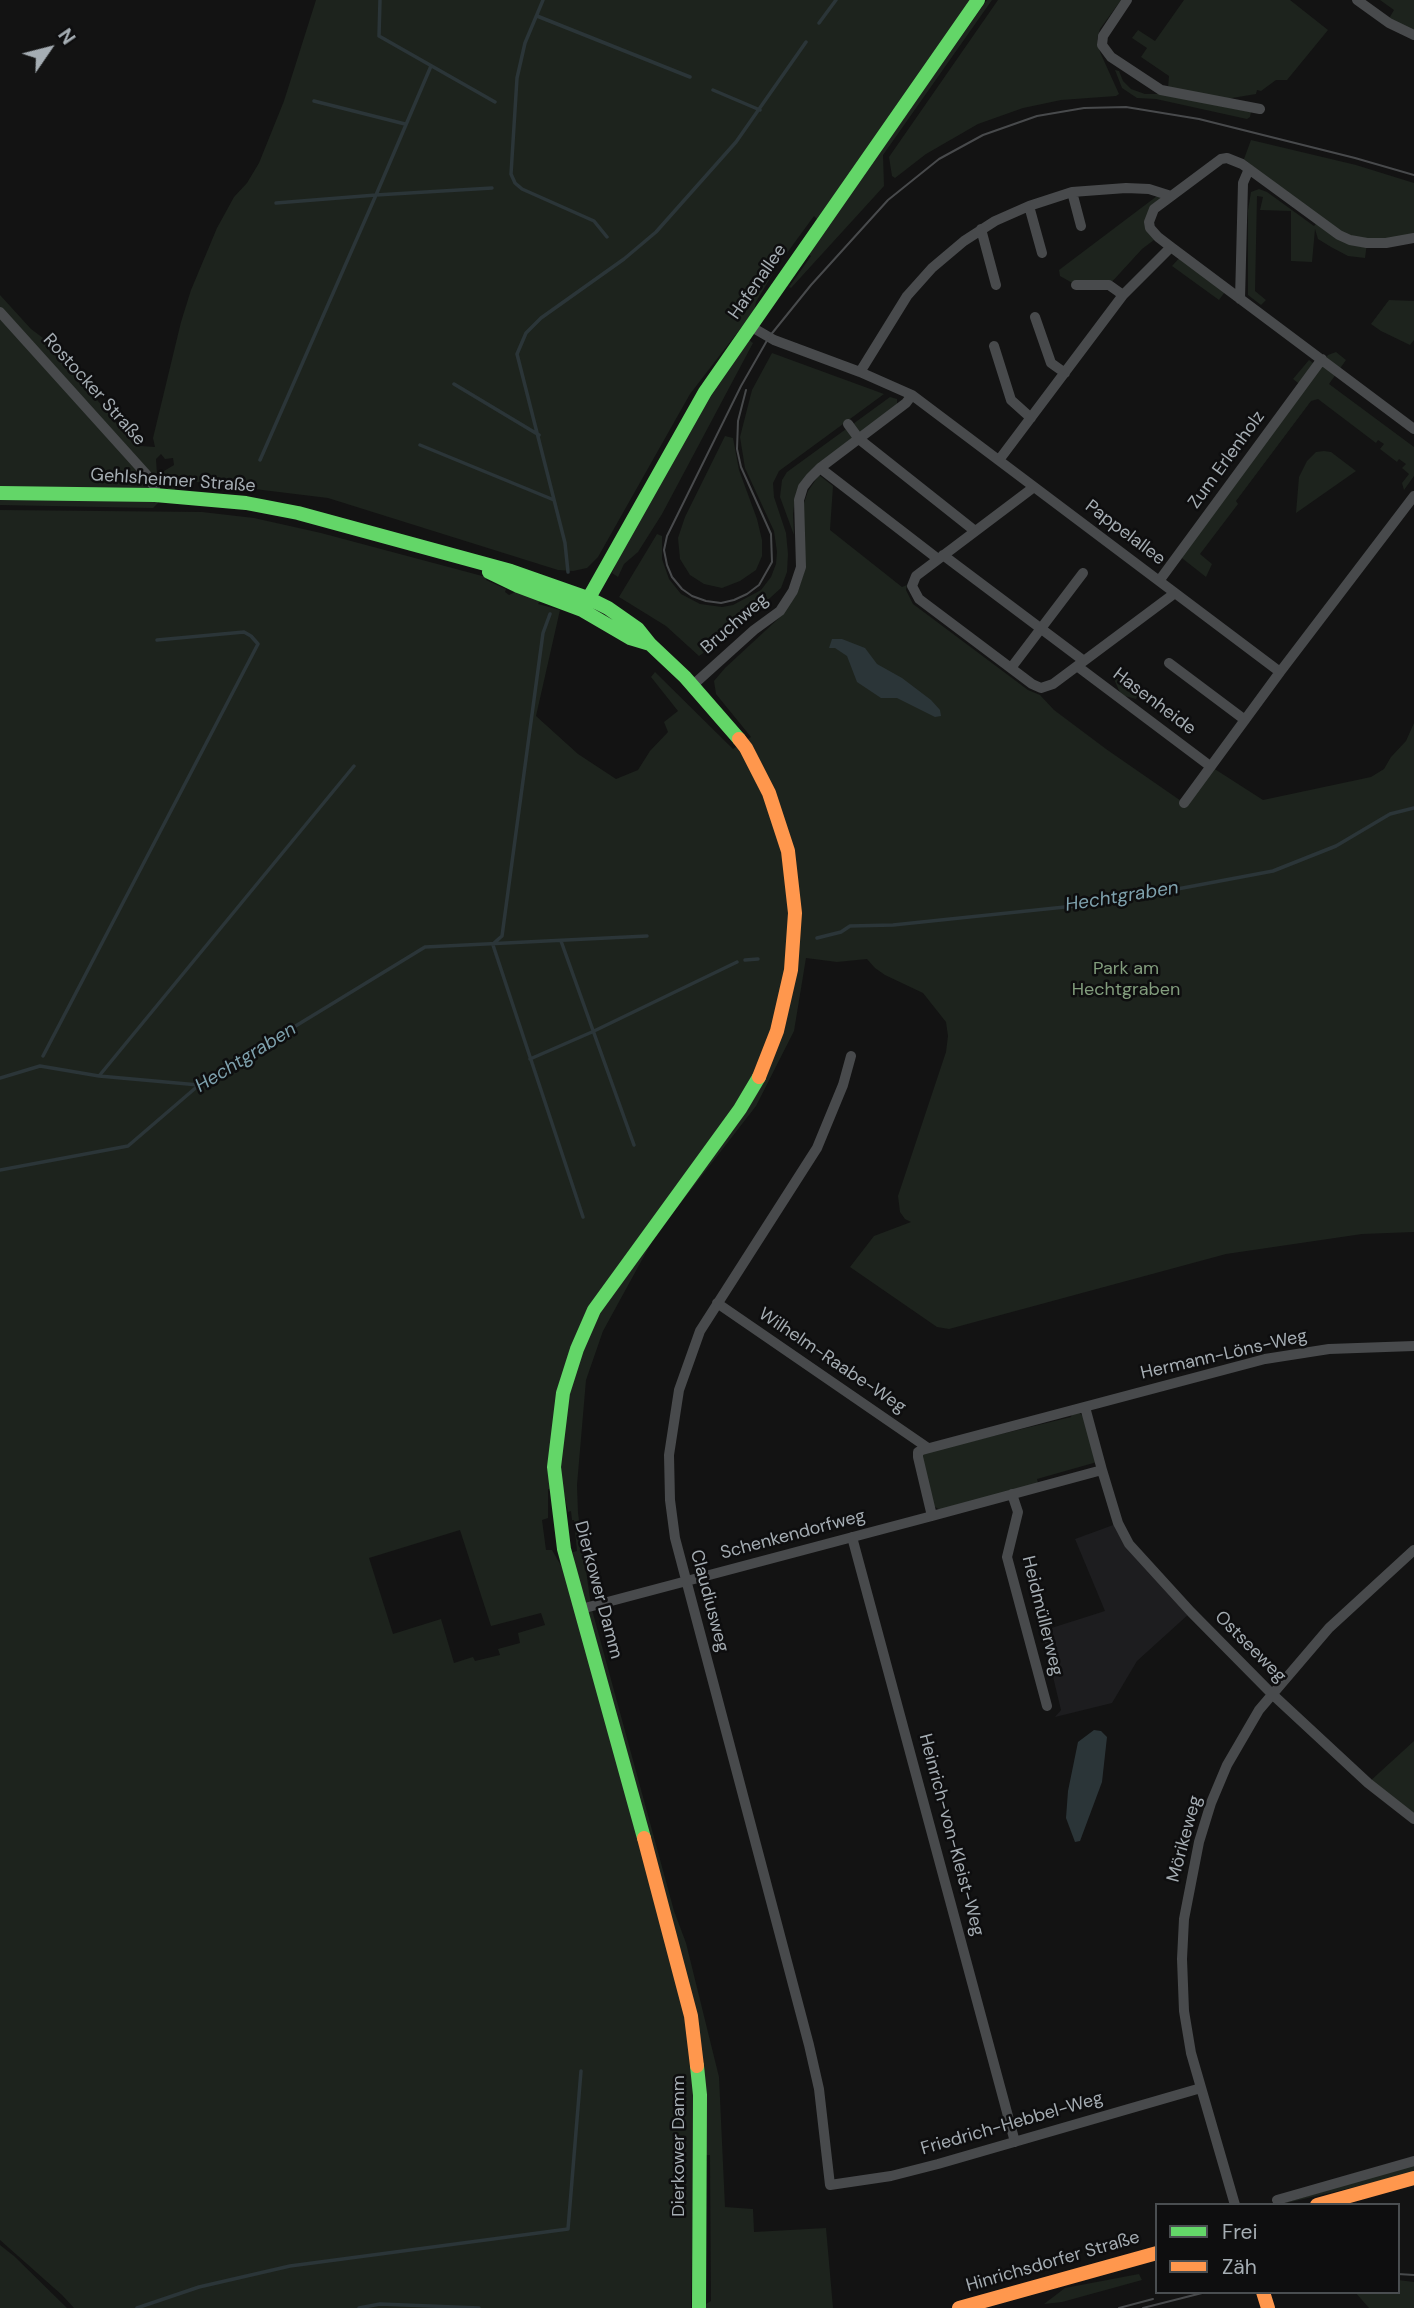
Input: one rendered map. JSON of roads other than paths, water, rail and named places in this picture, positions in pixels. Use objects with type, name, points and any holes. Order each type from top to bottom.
[{"type":"street","name":"Hafenallee","points":[[585,604],[705,392],[978,0]]},
{"type":"street","points":[[1127,0],[1103,36],[1102,45],[1111,57],[1161,90],[1260,110]]},
{"type":"street","points":[[1357,0],[1389,23],[1414,35]]},
{"type":"street","points":[[1414,238],[1386,243],[1350,240],[1339,235],[1233,159],[1221,159],[1171,196],[1154,209],[1149,222],[1158,237],[1414,429]]},
{"type":"street","points":[[1240,299],[1243,183],[1249,169]]},
{"type":"street","points":[[860,372],[885,330],[918,284],[946,254],[981,229],[1028,206],[1072,192],[1126,188],[1149,189],[1171,196]]},
{"type":"street","points":[[1072,192],[1081,226]]},
{"type":"street","points":[[1028,206],[1042,253]]},
{"type":"street","points":[[981,229],[996,285]]},
{"type":"street","points":[[999,460],[1123,295],[1171,247]]},
{"type":"street","points":[[1076,285],[1109,285],[1123,295]]},
{"type":"street","name":"Rostocker Straße","points":[[0,312],[146,474],[154,490]]},
{"type":"street","points":[[1035,317],[1051,363],[1065,373]]},
{"type":"street","name":"Pappelallee","points":[[750,326],[774,340],[860,372],[912,395],[1280,672]]},
{"type":"street","points":[[994,346],[1011,400],[1031,418]]},
{"type":"street","name":"Zum Erlenholz","points":[[1159,581],[1322,359]]},
{"type":"street","name":"Bruchweg","points":[[693,685],[754,630],[780,611],[793,591],[801,566],[799,500],[803,487],[820,468],[906,403],[912,395]]},
{"type":"street","points":[[848,424],[859,439],[975,531]]},
{"type":"street","points":[[820,468],[940,557]]},
{"type":"street","points":[[1034,487],[916,576],[912,586],[915,594],[1032,684],[1041,688],[1053,684],[1175,593]]},
{"type":"street","name":"Gehlsheimer Straße","points":[[0,493],[154,490],[271,507],[463,558],[518,586],[585,604]]},
{"type":"street","points":[[1184,803],[1414,496]]},
{"type":"street","name":"Hasenheide","points":[[940,557],[1040,628],[1080,664],[1210,766]]},
{"type":"street","points":[[1011,668],[1083,573]]},
{"type":"street","name":"Dierkower Damm","points":[[585,604],[630,638],[650,644],[693,685],[746,748],[764,781],[779,819],[793,880],[795,923],[791,970],[782,1016],[758,1080],[740,1109],[594,1310],[571,1365],[558,1419],[554,1477],[564,1549],[691,2016],[700,2095],[699,2308]]},
{"type":"street","points":[[1169,663],[1245,720]]},
{"type":"street","name":"Claudiusweg","points":[[830,2185],[819,2090],[809,2045],[675,1538],[670,1500],[669,1455],[679,1390],[700,1331],[817,1148],[843,1085],[851,1056]]},
{"type":"street","name":"Wilhelm-Raabe-Weg","points":[[716,1303],[928,1448]]},
{"type":"street","name":"Hermann-Löns-Weg","points":[[928,1448],[1292,1353],[1414,1346]]},
{"type":"street","name":"Ostseeweg","points":[[1085,1407],[1118,1524],[1129,1544],[1271,1693],[1368,1783],[1414,1819]]},
{"type":"street","points":[[928,1448],[918,1452],[918,1457],[932,1516]]},
{"type":"street","name":"Schenkendorfweg","points":[[581,1609],[1102,1470]]},
{"type":"street","name":"Heidmüllerweg","points":[[1012,1494],[1018,1512],[1007,1557],[1047,1706]]},
{"type":"street","name":"Heinrich-von-Kleist-Weg","points":[[852,1537],[1015,2142]]},
{"type":"street","name":"Mörikeweg","points":[[1234,2203],[1200,2088],[1184,2011],[1182,1959],[1189,1886],[1199,1842],[1227,1765],[1245,1731],[1271,1693],[1349,1607],[1414,1550]]},
{"type":"street","name":"Friedrich-Hebbel-Weg","points":[[830,2185],[891,2176],[1200,2088]]},
{"type":"street","points":[[1277,2200],[1414,2161]]},
{"type":"street","points":[[1324,2203],[1414,2178]]},
{"type":"street","name":"Hinrichsdorfer Straße","points":[[959,2308],[1155,2254]]},
{"type":"waterway","points":[[380,0],[379,36],[495,102]]},
{"type":"waterway","points":[[543,0],[525,43],[517,78],[511,174],[522,189],[594,221],[607,237]]},
{"type":"waterway","points":[[819,23],[836,0]]},
{"type":"waterway","points":[[537,16],[690,77]]},
{"type":"waterway","points":[[568,572],[565,543],[517,354],[526,333],[541,318],[624,259],[656,232],[736,142],[806,42]]},
{"type":"waterway","points":[[276,203],[376,195],[431,66]]},
{"type":"waterway","points":[[713,90],[760,110]]},
{"type":"waterway","points":[[314,101],[405,124]]},
{"type":"waterway","points":[[260,460],[376,195],[492,188]]},
{"type":"waterway","points":[[454,384],[539,435]]},
{"type":"waterway","points":[[420,445],[554,500]]},
{"type":"waterway","points":[[494,943],[502,936],[543,633],[550,614]]},
{"type":"waterway","points":[[43,1056],[258,644],[244,632],[157,640]]},
{"type":"waterway","points":[[99,1076],[354,766]]},
{"type":"waterway","name":"Hechtgraben","points":[[817,938],[841,932],[850,926],[893,925],[1103,903],[1273,871],[1336,846],[1390,814],[1414,808]]},
{"type":"waterway","name":"Hechtgraben","points":[[0,1170],[128,1146],[199,1085],[425,947],[647,936]]},
{"type":"waterway","points":[[561,941],[634,1145]]},
{"type":"waterway","points":[[493,945],[583,1217]]},
{"type":"waterway","name":"Hechtgraben","points":[[745,960],[758,959]]},
{"type":"waterway","name":"Hechtgraben","points":[[530,1059],[737,962]]},
{"type":"waterway","points":[[0,1078],[40,1066],[99,1076],[199,1085]]},
{"type":"waterway","points":[[137,2308],[199,2287],[290,2266],[568,2229],[581,2071]]},
{"type":"waterway","points":[[359,2308],[380,2304],[479,2308]]},
{"type":"tram line","points":[[746,390],[738,421],[737,449],[741,467],[771,534],[772,562],[759,585],[747,594],[721,603],[706,601],[682,589],[672,577],[664,550],[667,536],[741,386],[769,337],[811,285],[888,200],[939,159],[983,135],[1037,116],[1084,108],[1126,107],[1199,119],[1414,175]]},
{"type":"tram line","points":[[1400,2274],[1414,2275]]},
{"type":"tram line","points":[[1143,2308],[1198,2294]]},
{"type":"tram line","points":[[1119,2308],[1153,2299]]},
{"type":"park label","name":"Park am Hechtgraben","points":[[1126,979]]}]
